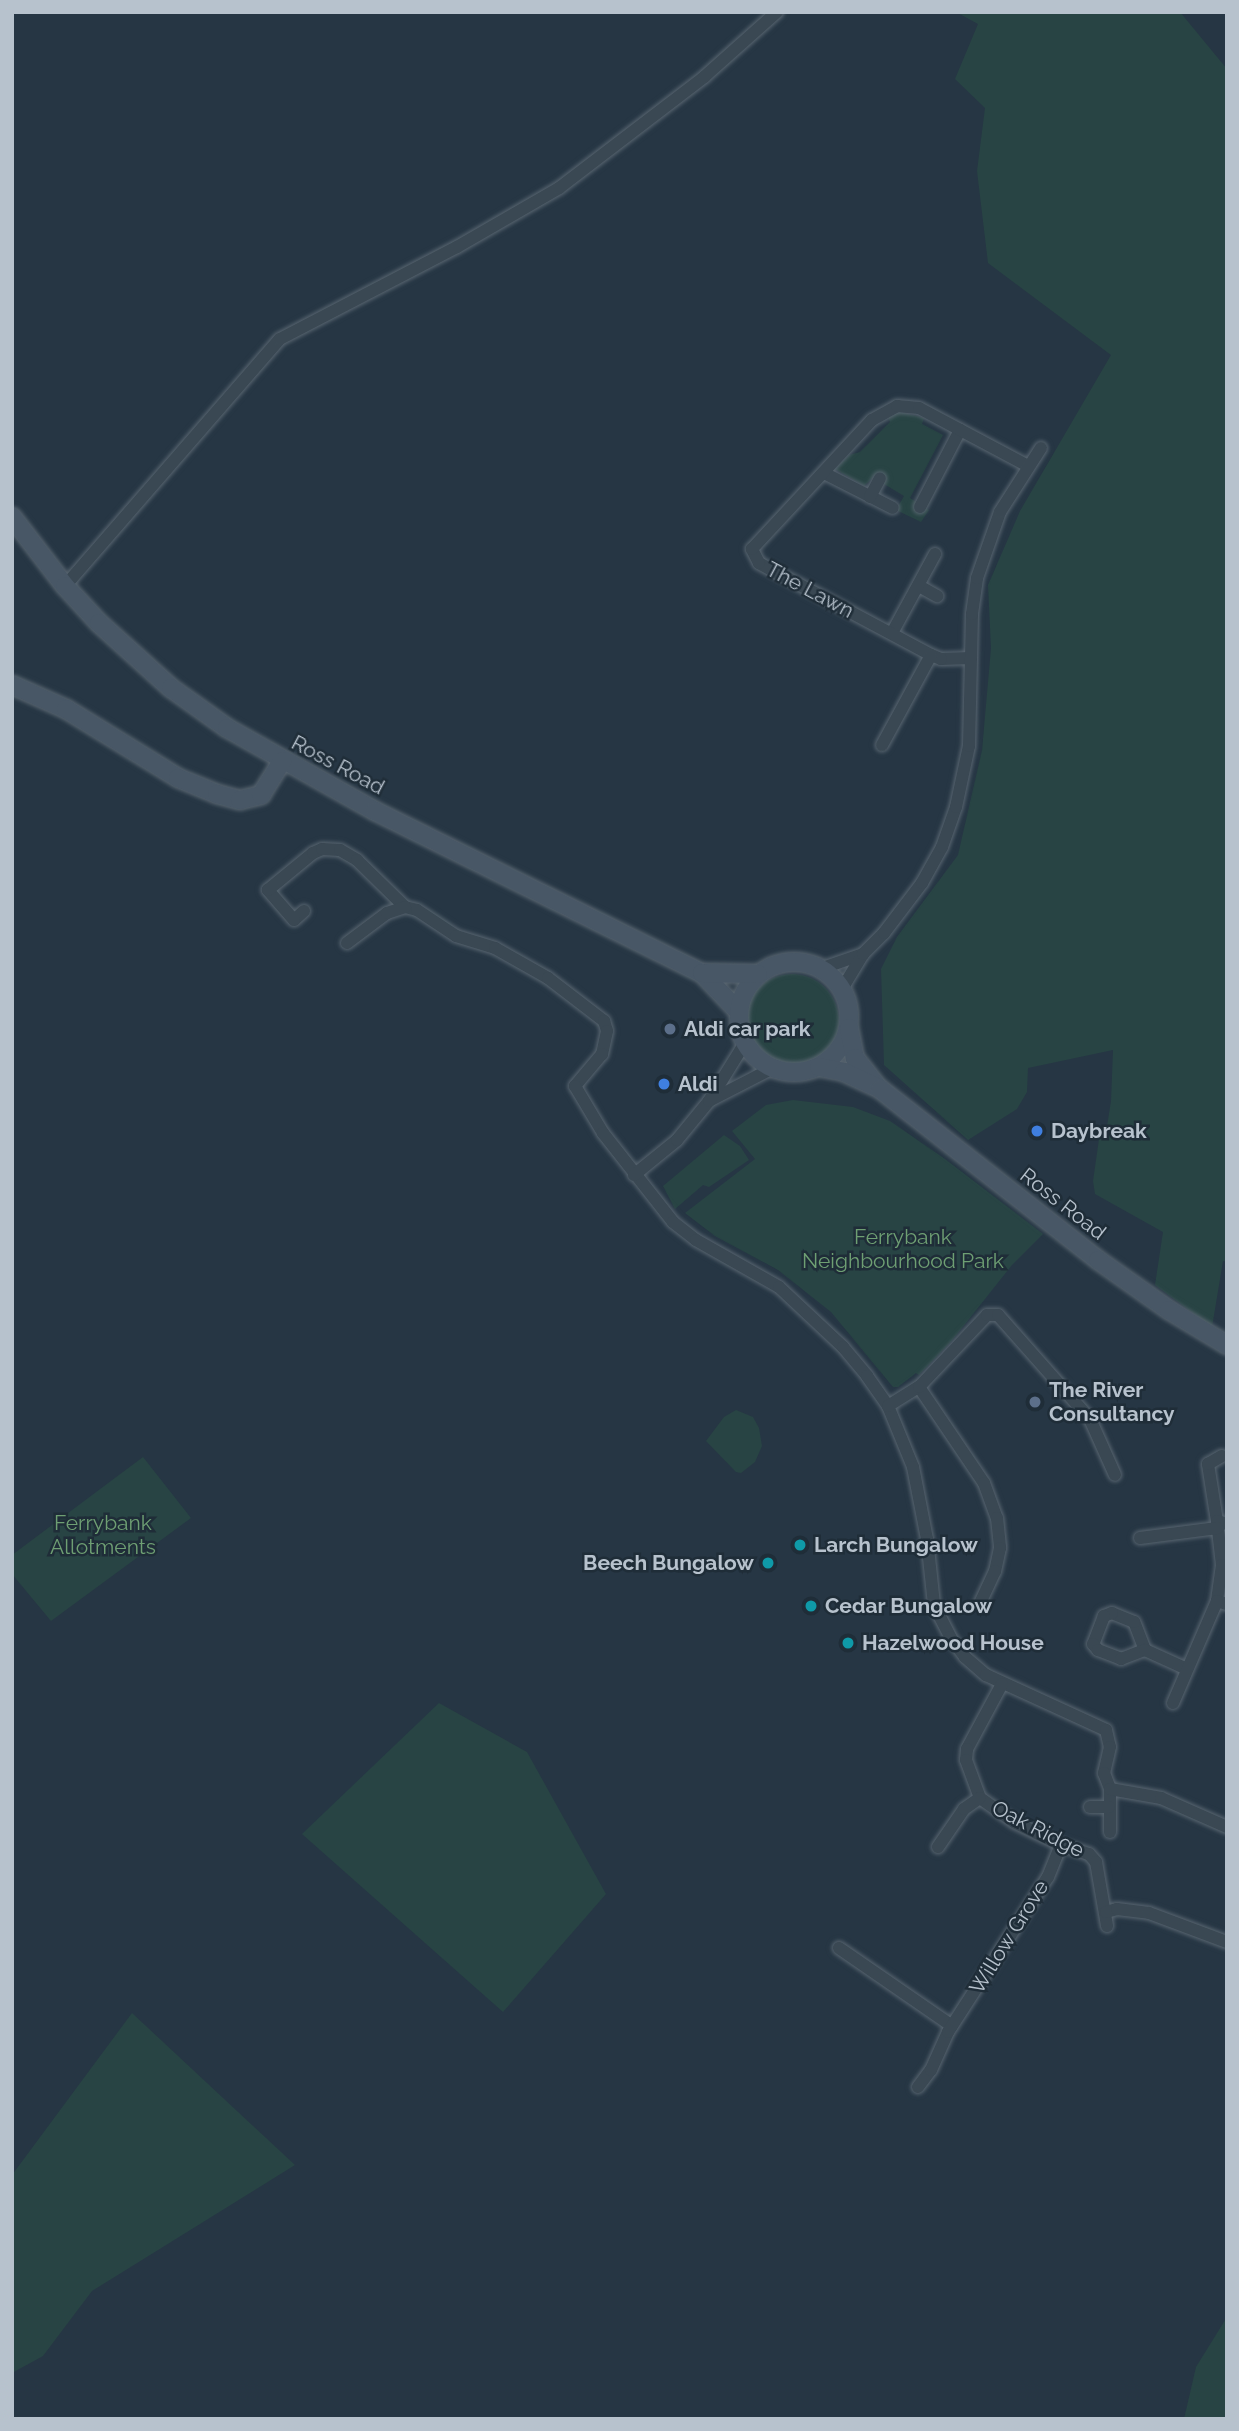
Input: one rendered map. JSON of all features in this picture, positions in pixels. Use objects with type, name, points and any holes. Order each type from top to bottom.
[{"type":"main road","name":"Ross Road","points":[[12,517],[65,586],[99,623],[171,688],[227,728],[282,761],[401,824],[702,973]]},
{"type":"main road","points":[[12,685],[66,709],[178,778],[217,794],[240,800],[261,795],[282,761]]},
{"type":"main road","points":[[849,1028],[838,1051],[819,1066],[800,1072],[771,1069],[753,1055],[745,1043],[738,1026],[738,1011],[743,992],[758,974],[774,964],[789,961],[810,964],[820,969],[842,989],[849,1009],[849,1028],[855,1058],[880,1089]]},
{"type":"main road","points":[[702,973],[758,974]]},
{"type":"main road","points":[[702,973],[738,1011]]},
{"type":"main road","points":[[819,1066],[844,1072],[880,1089]]},
{"type":"main road","name":"Ross Road","points":[[880,1089],[1098,1260],[1169,1310],[1227,1345]]},
{"type":"street","points":[[65,586],[281,339],[457,247],[559,188],[713,69],[777,12]]},
{"type":"street","name":"The Lawn","points":[[971,658],[941,659],[759,563],[752,553],[755,542],[872,421],[897,406],[919,408],[1028,466]]},
{"type":"street","points":[[920,507],[960,430]]},
{"type":"street","points":[[842,989],[863,954],[900,913],[942,847],[956,807],[968,746],[977,578],[1000,512],[1041,448]]},
{"type":"street","points":[[824,473],[893,509]]},
{"type":"street","points":[[870,497],[880,478]]},
{"type":"street","points":[[892,633],[936,554]]},
{"type":"street","points":[[919,586],[937,596]]},
{"type":"street","points":[[882,746],[931,654]]},
{"type":"street","points":[[304,911],[293,920],[268,890],[313,853],[332,848],[357,860],[405,907],[416,910],[456,936],[495,948],[548,978],[597,1014],[607,1031],[602,1054],[575,1086],[603,1133],[673,1222],[696,1240],[779,1287],[851,1356],[888,1406],[910,1457],[920,1495],[934,1605],[950,1637],[965,1657],[1002,1684]]},
{"type":"street","points":[[347,943],[387,913],[405,907]]},
{"type":"street","points":[[820,969],[863,954]]},
{"type":"street","points":[[634,1175],[677,1140],[709,1101],[745,1043]]},
{"type":"street","points":[[709,1101],[771,1069]]},
{"type":"street","points":[[888,1406],[919,1387],[986,1315],[998,1315],[1090,1419],[1115,1475]]},
{"type":"street","points":[[919,1387],[984,1483],[997,1518],[1000,1548],[995,1571],[980,1603]]},
{"type":"street","points":[[1173,1703],[1187,1669],[1222,1602],[1220,1524],[1208,1464],[1222,1456]]},
{"type":"street","points":[[1140,1538],[1220,1524]]},
{"type":"street","points":[[1144,1650],[1187,1669]]},
{"type":"street","name":"Oak Ridge","points":[[1110,1832],[1110,1789],[1104,1773],[1110,1747],[1106,1730],[1002,1684],[967,1749],[966,1760],[980,1798],[1014,1822],[1061,1845],[1081,1849],[1096,1862],[1101,1904],[1106,1919],[1118,1909],[1149,1913],[1227,1942]]},
{"type":"street","points":[[1110,1789],[1161,1798],[1227,1827]]},
{"type":"street","points":[[938,1847],[964,1809],[980,1798]]},
{"type":"street","name":"Oak Ridge","points":[[1090,1807],[1109,1807]]},
{"type":"street","name":"Willow Grove","points":[[918,2087],[931,2070],[952,2026],[1048,1877],[1061,1845]]},
{"type":"street","points":[[839,1948],[952,2026]]},
{"type":"green space","points":[[956,12],[1180,12],[1227,69],[1227,1262],[1223,1261],[1212,1327],[1155,1285],[1163,1232],[1095,1194],[1093,1181],[1099,1139],[1105,1139],[1111,1101],[1113,1050],[1028,1068],[1027,1092],[1017,1109],[968,1140],[884,1065],[881,969],[897,937],[958,855],[982,750],[991,648],[988,585],[1020,511],[1111,355],[988,263],[977,171],[985,108],[955,79],[978,24]]},
{"type":"green space","points":[[901,412],[924,418],[922,424],[943,435],[910,498],[929,510],[921,522],[896,510],[904,496],[884,484],[883,474],[878,473],[864,486],[835,469],[849,455],[860,452],[890,422],[888,416]]},
{"type":"green space","points":[[792,974],[810,978],[825,988],[835,1003],[839,1021],[835,1039],[825,1054],[810,1064],[792,1068],[774,1064],[759,1054],[749,1039],[745,1021],[749,1003],[759,988],[774,978]]},
{"type":"green space","name":"Ferrybank Neighbourhood Park","points":[[793,1100],[853,1107],[890,1121],[945,1159],[1043,1234],[1012,1265],[950,1343],[919,1375],[916,1373],[898,1387],[893,1387],[831,1312],[778,1270],[715,1236],[685,1213],[755,1159],[732,1131],[766,1105]]},
{"type":"green space","points":[[724,1135],[740,1146],[749,1160],[709,1187],[703,1185],[675,1209],[663,1186]]},
{"type":"green space","points":[[736,1410],[753,1417],[759,1428],[762,1446],[755,1462],[741,1473],[736,1472],[706,1441],[724,1417]]},
{"type":"green space","name":"Ferrybank Allotments","points":[[143,1457],[191,1518],[51,1621],[12,1574],[12,1555]]},
{"type":"green space","points":[[439,1703],[527,1752],[606,1894],[503,2012],[302,1834]]},
{"type":"green space","points":[[132,2013],[295,2165],[92,2291],[43,2356],[12,2373],[12,2175]]},
{"type":"green space","points":[[1227,2317],[1227,2419],[1184,2419],[1196,2367]]},
{"type":"place","name":"Aldi car park","points":[[670,1029]]},
{"type":"place","name":"Aldi","points":[[664,1084]]},
{"type":"place","name":"Daybreak","points":[[1037,1131]]},
{"type":"place","name":"The River Consultancy","points":[[1035,1402]]},
{"type":"place","name":"Larch Bungalow","points":[[800,1545]]},
{"type":"place","name":"Beech Bungalow","points":[[768,1563]]},
{"type":"place","name":"Cedar Bungalow","points":[[811,1606]]},
{"type":"place","name":"Hazelwood House","points":[[848,1643]]}]
